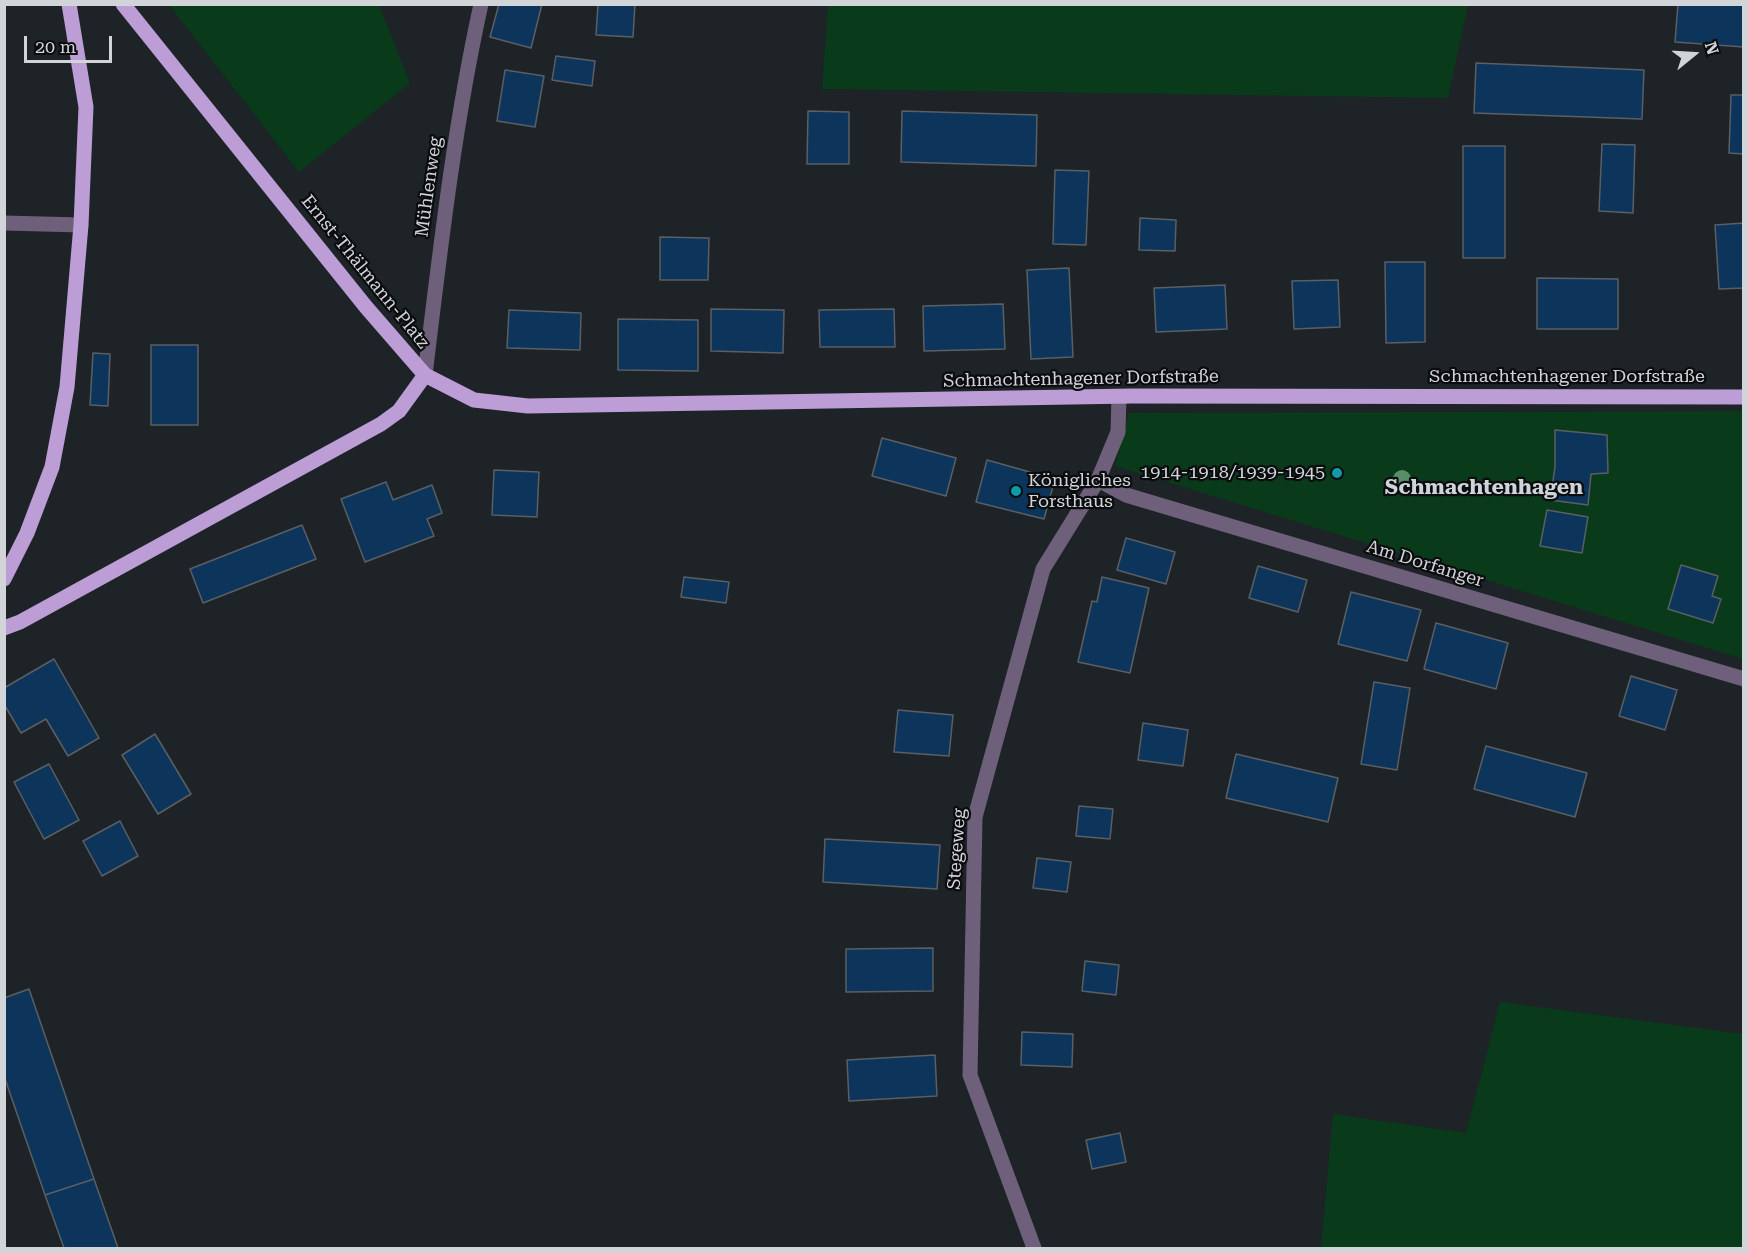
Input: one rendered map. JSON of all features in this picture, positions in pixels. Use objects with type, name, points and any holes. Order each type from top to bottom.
[{"type":"main road","points":[[4,579],[27,533],[52,467],[67,387],[81,225],[86,107],[69,4]]},
{"type":"main road","name":"Ernst-Thälmann-Platz","points":[[4,628],[381,424],[399,411],[425,375],[353,290],[123,4]]},
{"type":"main road","name":"Schmachtenhagener Dorfstraße","points":[[425,375],[474,400],[528,406],[1119,397],[1743,397]]},
{"type":"street","name":"Mühlenweg","points":[[425,375],[452,164],[470,52],[481,4]]},
{"type":"street","points":[[4,223],[81,225]]},
{"type":"street","name":"Stegeweg","points":[[1034,1248],[970,1075],[975,817],[1043,570],[1098,480],[1118,432],[1119,397]]},
{"type":"street","name":"Am Dorfanger","points":[[1098,480],[1126,495],[1743,679]]},
{"type":"green space","points":[[828,4],[1468,5],[1448,98],[822,89]]},
{"type":"green space","points":[[169,5],[379,5],[410,83],[299,172]]},
{"type":"green space","points":[[1743,411],[1743,659],[1115,466],[1129,413]]},
{"type":"green space","points":[[1500,1002],[1743,1034],[1743,1248],[1321,1248],[1333,1114],[1466,1133]]},
{"type":"building","points":[[499,4],[542,4],[531,48],[490,37]]},
{"type":"building","points":[[598,4],[635,4],[633,37],[596,35]]},
{"type":"building","points":[[1678,4],[1744,4],[1744,47],[1675,42]]},
{"type":"building","points":[[556,56],[595,61],[592,86],[552,80]]},
{"type":"building","points":[[1476,63],[1644,70],[1642,119],[1474,113]]},
{"type":"building","points":[[505,70],[544,76],[535,127],[497,121]]},
{"type":"building","points":[[1731,95],[1744,95],[1744,154],[1729,153]]},
{"type":"building","points":[[808,111],[849,112],[849,164],[807,164]]},
{"type":"building","points":[[902,111],[1037,115],[1036,166],[901,162]]},
{"type":"building","points":[[1602,144],[1635,145],[1633,213],[1599,211]]},
{"type":"building","points":[[1463,146],[1505,146],[1505,258],[1463,258]]},
{"type":"building","points":[[1055,170],[1089,171],[1086,245],[1053,244]]},
{"type":"building","points":[[1140,218],[1176,220],[1175,251],[1139,250]]},
{"type":"building","points":[[1744,223],[1744,288],[1719,289],[1715,225]]},
{"type":"building","points":[[660,237],[709,238],[708,280],[660,280]]},
{"type":"building","points":[[1385,262],[1425,262],[1425,342],[1386,343]]},
{"type":"building","points":[[1069,268],[1073,357],[1031,359],[1027,270]]},
{"type":"building","points":[[1537,278],[1618,279],[1618,329],[1537,329]]},
{"type":"building","points":[[1338,280],[1340,327],[1294,329],[1292,281]]},
{"type":"building","points":[[1225,285],[1227,329],[1156,332],[1154,288]]},
{"type":"building","points":[[1003,304],[1005,349],[924,351],[923,306]]},
{"type":"building","points":[[711,309],[784,310],[783,353],[711,351]]},
{"type":"building","points":[[894,309],[895,347],[820,347],[819,310]]},
{"type":"building","points":[[509,310],[581,313],[580,350],[507,348]]},
{"type":"building","points":[[618,319],[698,320],[698,371],[618,370]]},
{"type":"building","points":[[151,345],[198,345],[198,425],[151,425]]},
{"type":"building","points":[[93,353],[110,354],[108,406],[90,405]]},
{"type":"building","points":[[1555,430],[1607,435],[1608,473],[1591,474],[1588,505],[1550,500],[1555,467]]},
{"type":"building","points":[[882,438],[956,458],[946,496],[872,476]]},
{"type":"building","name":"Königliches Forsthaus","points":[[987,460],[1055,479],[1044,519],[976,502]]},
{"type":"building","points":[[494,470],[539,472],[537,517],[492,515]]},
{"type":"building","points":[[386,482],[393,500],[432,485],[442,513],[427,519],[434,536],[365,562],[341,499]]},
{"type":"building","points":[[1547,510],[1588,517],[1582,553],[1540,546]]},
{"type":"building","points":[[302,525],[316,559],[203,603],[190,569]]},
{"type":"building","points":[[1126,538],[1175,552],[1166,584],[1117,570]]},
{"type":"building","points":[[1681,565],[1718,576],[1712,596],[1721,599],[1713,623],[1668,609]]},
{"type":"building","points":[[1258,566],[1307,580],[1298,612],[1249,598]]},
{"type":"building","points":[[684,577],[729,582],[726,603],[681,597]]},
{"type":"building","points":[[1102,577],[1149,588],[1130,673],[1078,662],[1092,601],[1097,602]]},
{"type":"building","points":[[1351,592],[1421,610],[1407,661],[1338,644]]},
{"type":"building","points":[[1436,623],[1508,643],[1496,689],[1424,669]]},
{"type":"building","points":[[54,659],[99,738],[68,756],[46,719],[21,733],[4,704],[4,688]]},
{"type":"building","points":[[1631,676],[1677,690],[1665,730],[1619,716]]},
{"type":"building","points":[[1374,682],[1410,688],[1397,770],[1361,764]]},
{"type":"building","points":[[898,710],[953,715],[949,756],[894,752]]},
{"type":"building","points":[[1143,723],[1188,730],[1183,766],[1138,760]]},
{"type":"building","points":[[155,734],[191,794],[158,814],[122,755]]},
{"type":"building","points":[[1486,746],[1587,773],[1575,817],[1474,789]]},
{"type":"building","points":[[1236,754],[1338,778],[1328,822],[1226,798]]},
{"type":"building","points":[[49,764],[79,820],[44,839],[14,782]]},
{"type":"building","points":[[1079,806],[1113,809],[1110,839],[1076,836]]},
{"type":"building","points":[[120,821],[138,856],[102,876],[83,841]]},
{"type":"building","points":[[825,839],[940,845],[937,889],[823,882]]},
{"type":"building","points":[[1037,858],[1071,862],[1067,892],[1033,888]]},
{"type":"building","points":[[933,948],[933,991],[846,992],[846,949]]},
{"type":"building","points":[[1085,961],[1119,965],[1116,995],[1082,991]]},
{"type":"building","points":[[29,989],[94,1179],[45,1195],[4,1076],[4,998]]},
{"type":"building","points":[[1022,1032],[1073,1034],[1072,1067],[1021,1065]]},
{"type":"building","points":[[935,1055],[937,1096],[849,1101],[847,1060]]},
{"type":"building","points":[[1120,1133],[1126,1162],[1092,1169],[1086,1140]]},
{"type":"building","points":[[94,1179],[118,1248],[64,1248],[45,1195]]},
{"type":"place","name":"1914-1918/1939-1945","points":[[1337,473]]},
{"type":"place","name":"Königliches Forsthaus","points":[[1016,491]]},
{"type":"district","name":"Schmachtenhagen","points":[[1484,488]]}]
